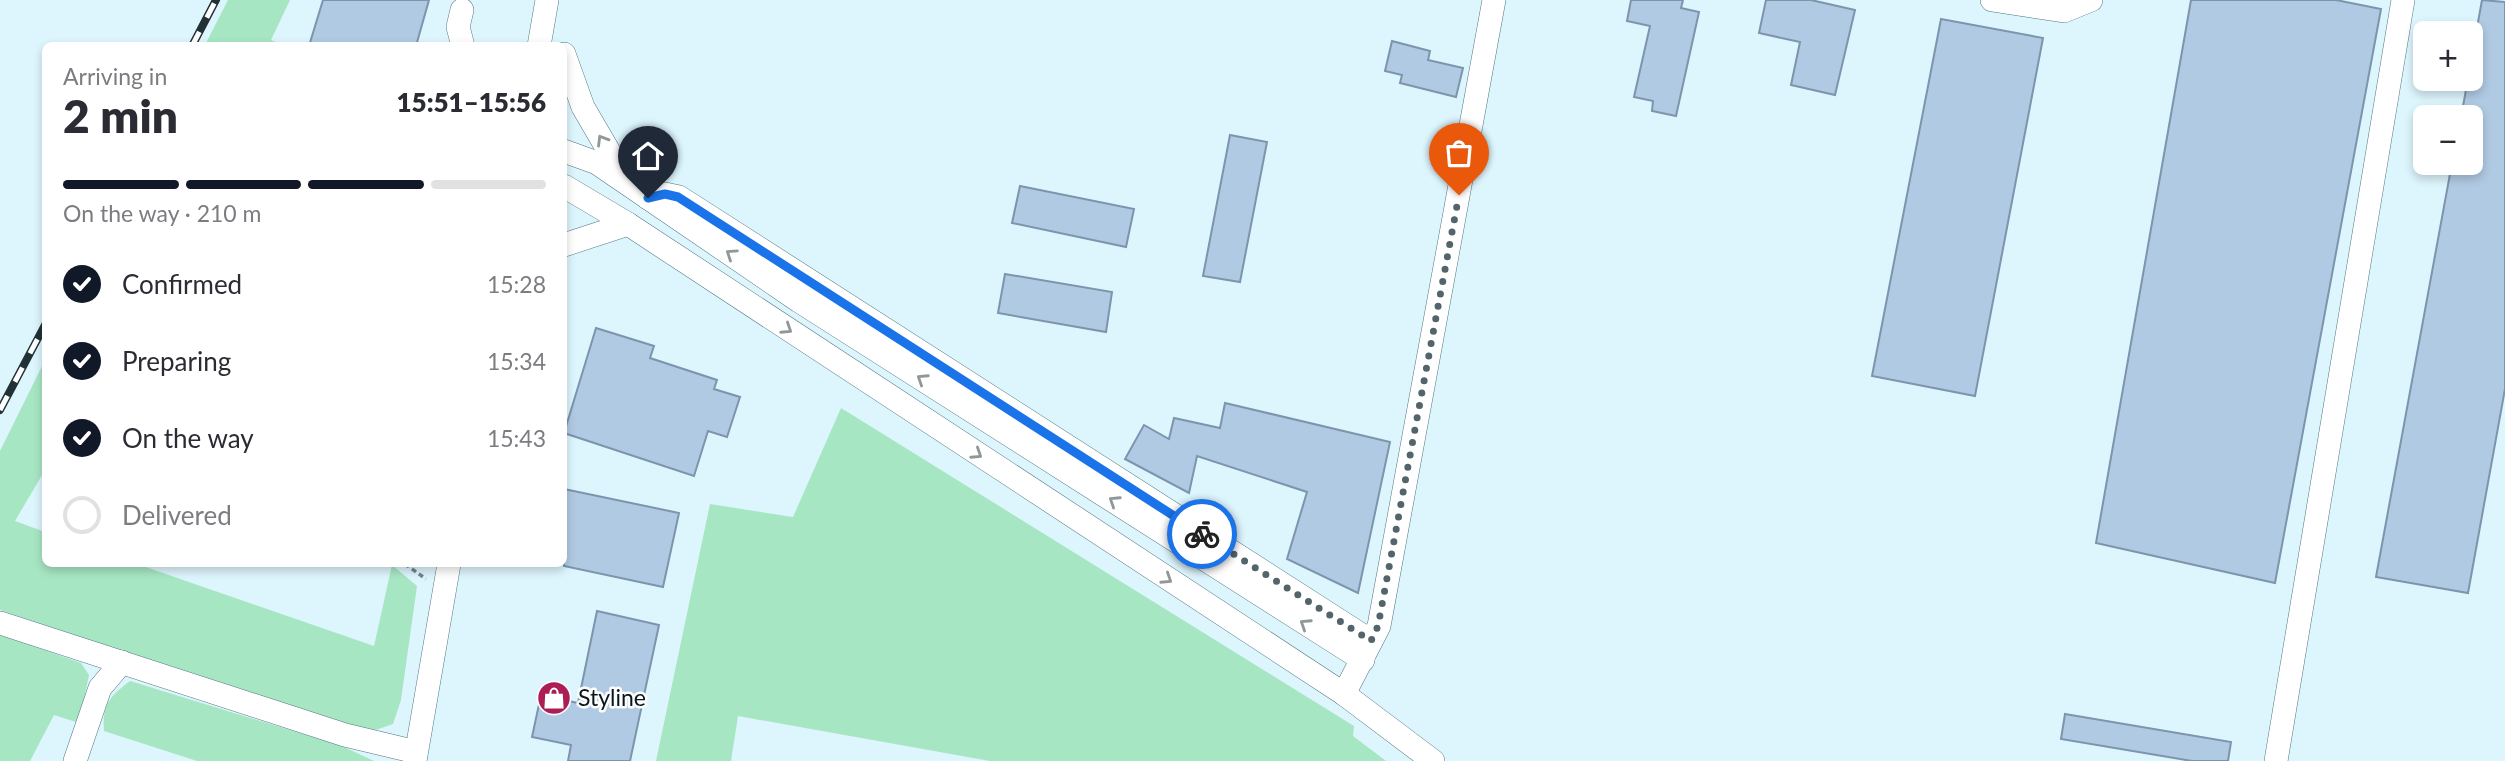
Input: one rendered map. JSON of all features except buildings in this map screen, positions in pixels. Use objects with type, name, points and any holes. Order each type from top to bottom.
[{"type":"street","points":[[1344,694],[1367,651],[1381,613],[1494,0]]},
{"type":"street","points":[[1992,0],[2064,11],[2091,0]]},
{"type":"street","points":[[2276,761],[2403,0]]},
{"type":"street","points":[[462,10],[458,27],[462,42]]},
{"type":"street","points":[[540,42],[545,11]]},
{"type":"street","points":[[545,11],[557,42]]},
{"type":"street","points":[[567,62],[583,107],[611,155],[646,196]]},
{"type":"street","points":[[567,152],[597,163],[646,196],[665,194],[678,197],[1367,651]]},
{"type":"street","points":[[567,188],[628,224],[1344,694],[1433,761]]},
{"type":"street","points":[[567,244],[628,224]]},
{"type":"street","points":[[0,623],[415,756],[448,567]]},
{"type":"street","points":[[75,761],[100,688],[122,662]]},
{"type":"green space","points":[[228,0],[290,0],[271,40],[276,42],[207,42]]},
{"type":"green space","points":[[42,366],[42,475],[15,521],[42,531],[42,567],[146,567],[374,646],[392,567],[394,567],[417,586],[401,700],[393,724],[367,733],[0,610],[0,451]]},
{"type":"green space","points":[[841,408],[1354,726],[1353,736],[1386,761],[990,761],[738,716],[731,761],[656,761],[710,504],[793,517]]},
{"type":"green space","points":[[0,634],[81,663],[89,675],[79,723],[54,715],[30,761],[0,761]]},
{"type":"green space","points":[[130,681],[342,746],[374,761],[197,761],[104,731],[104,714],[108,702]]},
{"type":"railway","points":[[194,42],[216,0]]},
{"type":"railway","points":[[0,410],[42,331]]},
{"type":"way so far","points":[[1202,534],[1371,641],[1378,626],[1459,195]]},
{"type":"place","name":"Styline","points":[[554,698]]},
{"type":"route","points":[[648,198],[665,194],[678,197],[1202,534]]}]
